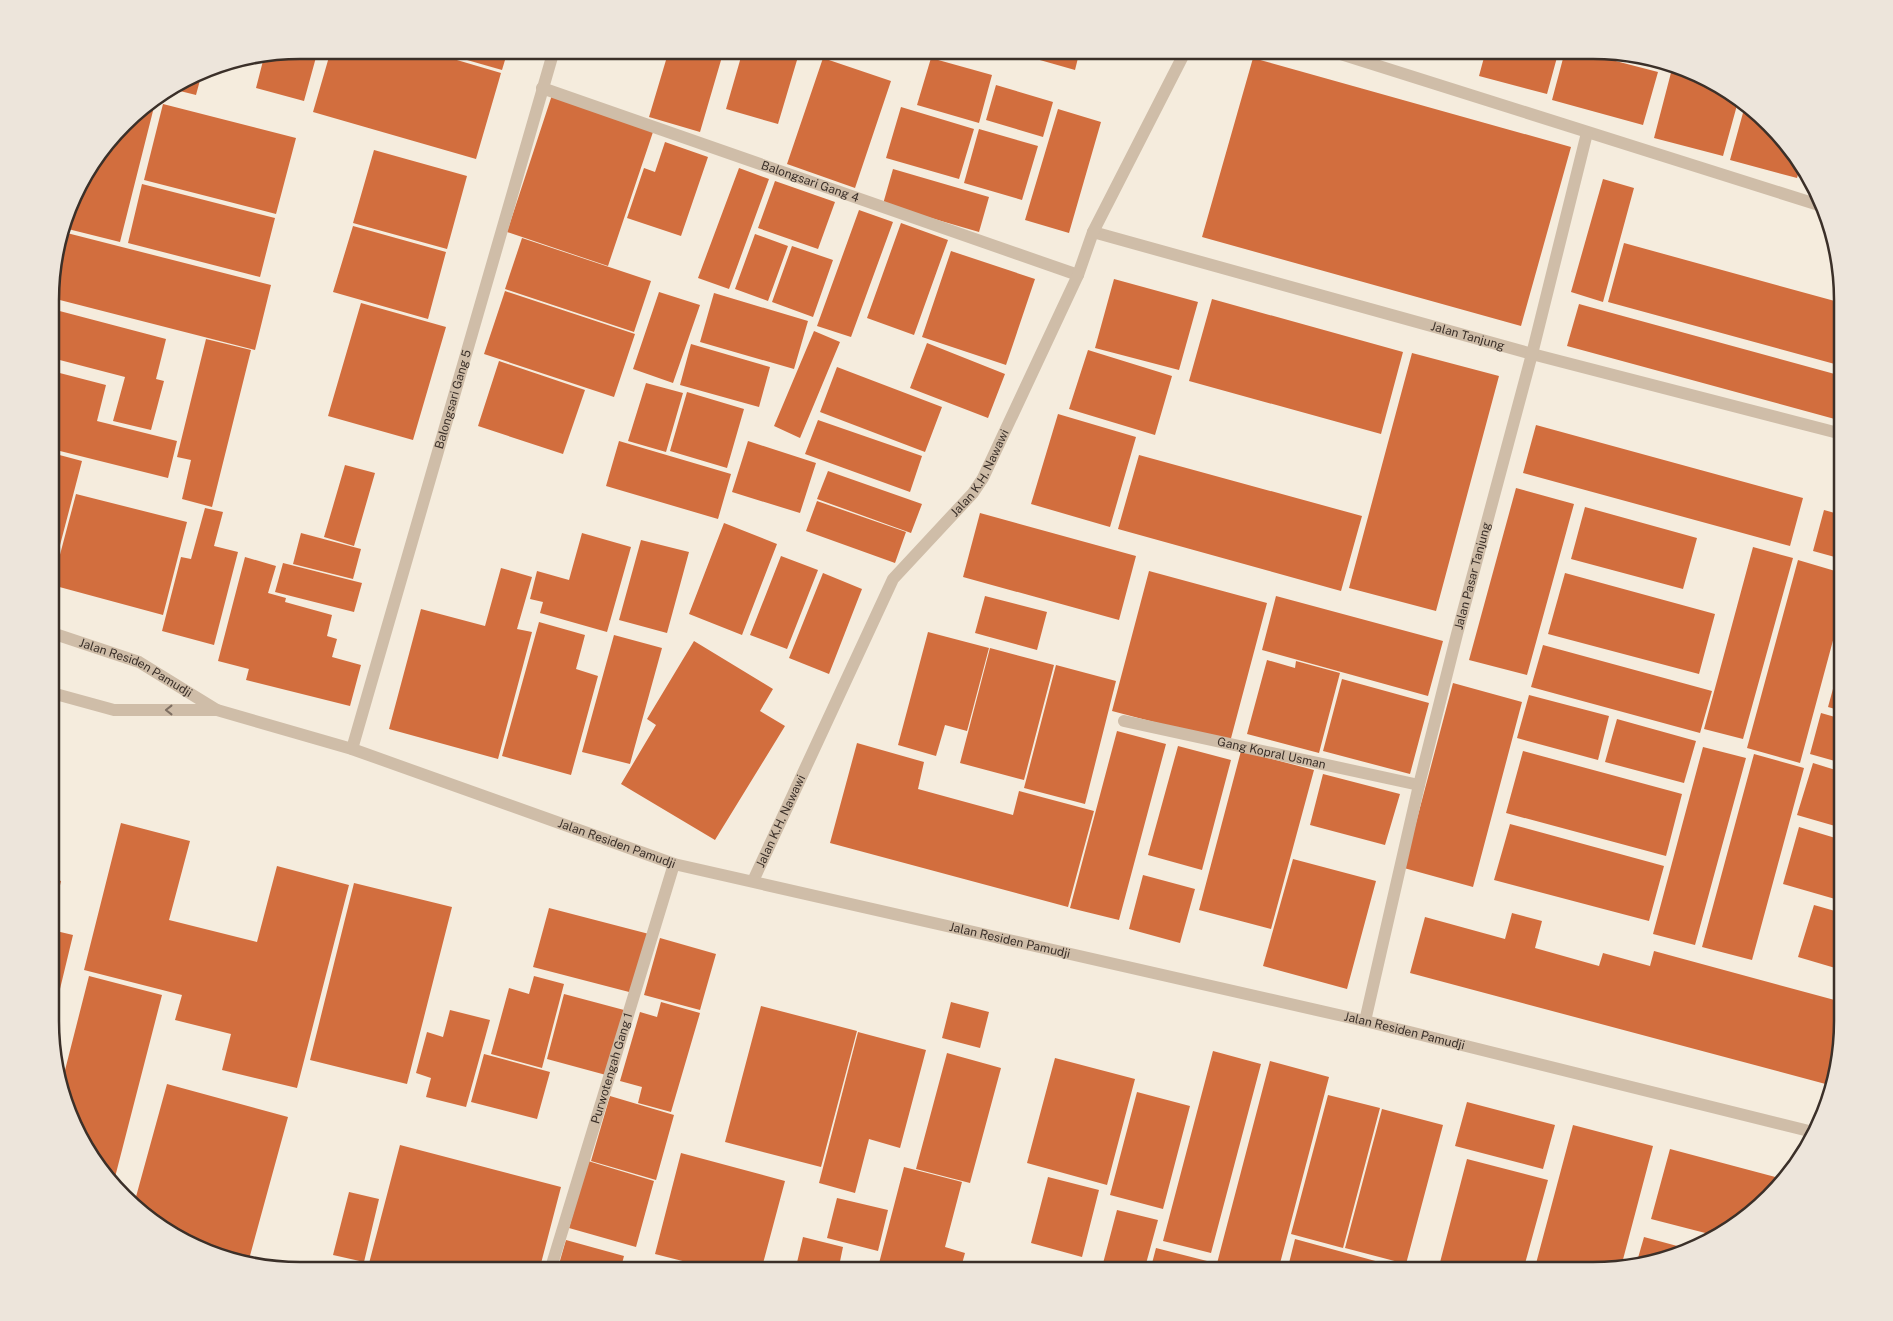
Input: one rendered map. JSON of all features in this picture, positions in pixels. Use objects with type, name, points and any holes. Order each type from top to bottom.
[{"type":"street","name":"Balongsari Gang 5","points":[[352,749],[551,59]]},
{"type":"street","name":"Jalan K.H. Nawawi","points":[[753,881],[893,579],[973,494],[983,478],[1078,275],[1094,232],[1181,59]]},
{"type":"street","points":[[1356,59],[1814,204]]},
{"type":"street","name":"Balongsari Gang 4","points":[[542,88],[1078,275]]},
{"type":"street","name":"Jalan Pasar Tanjung","points":[[1364,1022],[1419,785],[1457,634],[1532,354],[1587,133]]},
{"type":"street","name":"Jalan Tanjung","points":[[1094,232],[1532,354],[1834,432]]},
{"type":"street","name":"Jalan Residen Pamudji","points":[[59,635],[139,662],[217,710],[352,749],[674,864],[1364,1022],[1808,1131]]},
{"type":"street","name":"Jalan Residen Pamudji","points":[[59,695],[114,710],[217,710]]},
{"type":"street","name":"Gang Kopral Usman","points":[[1124,722],[1419,785]]},
{"type":"street","name":"Purwotengah Gang 1","points":[[553,1262],[674,864]]},
{"type":"building","points":[[284,59],[316,59],[304,101],[256,88],[263,62]]},
{"type":"building","points":[[328,59],[454,59],[501,73],[476,159],[313,112]]},
{"type":"building","points":[[464,59],[505,59],[502,70]]},
{"type":"building","points":[[666,59],[721,59],[700,132],[649,117]]},
{"type":"building","points":[[740,59],[797,59],[778,124],[726,109]]},
{"type":"building","points":[[823,59],[891,81],[855,188],[787,164]]},
{"type":"building","points":[[931,59],[992,75],[979,123],[917,105]]},
{"type":"building","points":[[1036,59],[1078,59],[1075,70]]},
{"type":"building","points":[[1253,59],[1571,147],[1521,326],[1202,237]]},
{"type":"building","points":[[1484,59],[1557,59],[1547,94],[1479,76]]},
{"type":"building","points":[[1563,59],[1608,59],[1658,72],[1643,125],[1552,100]]},
{"type":"building","points":[[1671,72],[1714,91],[1737,106],[1723,156],[1654,138]]},
{"type":"building","points":[[200,81],[196,95],[179,91]]},
{"type":"building","points":[[996,85],[1053,102],[1043,137],[986,120]]},
{"type":"building","points":[[552,95],[654,129],[608,266],[507,232]]},
{"type":"building","points":[[163,104],[296,138],[276,214],[144,180]]},
{"type":"building","points":[[154,107],[120,242],[70,229],[77,207],[99,166],[129,129]]},
{"type":"building","points":[[901,107],[974,129],[959,179],[886,158]]},
{"type":"building","points":[[1058,109],[1101,122],[1069,233],[1025,220]]},
{"type":"building","points":[[1744,111],[1775,141],[1798,173],[1797,178],[1730,160]]},
{"type":"building","points":[[979,129],[1038,146],[1022,200],[964,183]]},
{"type":"building","points":[[665,142],[708,157],[681,236],[627,218],[644,168],[655,172]]},
{"type":"building","points":[[374,150],[467,176],[447,249],[353,223]]},
{"type":"building","points":[[739,168],[769,179],[729,289],[698,278]]},
{"type":"building","points":[[893,169],[989,197],[979,232],[883,204]]},
{"type":"building","points":[[1603,179],[1634,188],[1603,302],[1571,292]]},
{"type":"building","points":[[775,181],[835,202],[818,249],[758,228]]},
{"type":"building","points":[[142,184],[275,218],[260,277],[128,243]]},
{"type":"building","points":[[859,210],[893,222],[851,337],[817,326]]},
{"type":"building","points":[[901,223],[948,240],[914,335],[867,318]]},
{"type":"building","points":[[353,226],[446,252],[428,319],[333,292]]},
{"type":"building","points":[[68,233],[271,285],[255,350],[59,300],[63,252]]},
{"type":"building","points":[[755,234],[788,246],[768,301],[735,289]]},
{"type":"building","points":[[522,238],[651,281],[634,332],[505,289]]},
{"type":"building","points":[[1624,243],[1834,301],[1834,364],[1608,302]]},
{"type":"building","points":[[792,246],[833,260],[813,317],[772,302]]},
{"type":"building","points":[[951,251],[1035,279],[1006,365],[922,337]]},
{"type":"building","points":[[1114,279],[1198,302],[1179,370],[1095,348]]},
{"type":"building","points":[[505,291],[635,334],[614,397],[484,354]]},
{"type":"building","points":[[659,292],[700,305],[673,383],[633,369]]},
{"type":"building","points":[[714,293],[808,321],[794,369],[700,342]]},
{"type":"building","points":[[1212,299],[1403,352],[1381,434],[1189,381]]},
{"type":"building","points":[[361,303],[446,327],[413,440],[328,416]]},
{"type":"building","points":[[1579,304],[1834,374],[1834,419],[1567,346]]},
{"type":"building","points":[[59,311],[166,339],[156,379],[164,381],[151,430],[113,421],[125,377],[59,360]]},
{"type":"building","points":[[814,331],[840,342],[800,438],[774,426]]},
{"type":"building","points":[[206,339],[251,350],[212,507],[182,499],[191,460],[177,457]]},
{"type":"building","points":[[927,343],[1005,374],[988,418],[910,388]]},
{"type":"building","points":[[691,344],[770,367],[759,407],[680,385]]},
{"type":"building","points":[[1088,350],[1172,376],[1155,435],[1069,409]]},
{"type":"building","points":[[1412,353],[1499,376],[1436,611],[1349,588]]},
{"type":"building","points":[[499,361],[585,390],[563,454],[478,426]]},
{"type":"building","points":[[837,367],[942,407],[925,452],[820,412]]},
{"type":"building","points":[[59,373],[106,385],[97,421],[177,441],[168,478],[59,451]]},
{"type":"building","points":[[646,383],[683,393],[666,452],[628,441]]},
{"type":"building","points":[[687,392],[744,409],[727,468],[670,451]]},
{"type":"building","points":[[1058,414],[1136,437],[1110,527],[1031,504]]},
{"type":"building","points":[[818,420],[922,456],[910,492],[805,454]]},
{"type":"building","points":[[1536,425],[1803,498],[1790,546],[1523,473]]},
{"type":"building","points":[[619,441],[731,474],[718,519],[606,486]]},
{"type":"building","points":[[748,441],[816,463],[800,513],[732,492]]},
{"type":"building","points":[[59,455],[82,461],[59,549]]},
{"type":"building","points":[[1139,455],[1362,516],[1341,591],[1118,529]]},
{"type":"building","points":[[345,465],[375,473],[354,546],[324,537]]},
{"type":"building","points":[[828,471],[922,504],[911,533],[817,499]]},
{"type":"building","points":[[1516,488],[1574,504],[1527,675],[1469,660]]},
{"type":"building","points":[[76,494],[187,522],[163,615],[59,587],[59,558]]},
{"type":"building","points":[[817,501],[906,532],[895,563],[806,531]]},
{"type":"building","points":[[1585,507],[1697,538],[1683,589],[1571,559]]},
{"type":"building","points":[[205,508],[223,512],[214,546],[238,552],[214,645],[162,631],[181,557],[191,559]]},
{"type":"building","points":[[1824,510],[1834,513],[1834,557],[1813,551]]},
{"type":"building","points":[[980,513],[1136,556],[1119,620],[963,577]]},
{"type":"building","points":[[724,523],[777,544],[742,635],[689,614]]},
{"type":"building","points":[[301,533],[361,549],[353,579],[293,564]]},
{"type":"building","points":[[582,533],[631,547],[607,632],[540,613],[543,602],[530,599],[537,571],[569,580]]},
{"type":"building","points":[[641,540],[689,552],[667,633],[619,620]]},
{"type":"building","points":[[1753,547],[1793,558],[1743,739],[1704,729]]},
{"type":"building","points":[[781,556],[818,570],[787,649],[750,635]]},
{"type":"building","points":[[245,557],[276,566],[268,593],[286,598],[285,602],[332,615],[327,636],[337,639],[332,657],[361,665],[350,706],[246,680],[249,669],[218,661]]},
{"type":"building","points":[[1798,560],[1834,571],[1834,637],[1800,763],[1747,748]]},
{"type":"building","points":[[283,563],[362,583],[354,612],[275,592]]},
{"type":"building","points":[[501,568],[532,577],[517,629],[532,632],[498,759],[389,729],[421,609],[485,626]]},
{"type":"building","points":[[1149,571],[1267,603],[1230,742],[1112,711]]},
{"type":"building","points":[[823,573],[862,589],[829,674],[789,658]]},
{"type":"building","points":[[1565,573],[1715,614],[1699,674],[1548,634]]},
{"type":"building","points":[[985,596],[1047,612],[1037,650],[975,633]]},
{"type":"building","points":[[1276,596],[1443,641],[1428,696],[1262,650]]},
{"type":"building","points":[[539,622],[585,635],[576,669],[598,676],[571,775],[502,756]]},
{"type":"building","points":[[928,632],[989,648],[967,731],[945,725],[936,756],[898,745]]},
{"type":"building","points":[[614,635],[662,648],[630,764],[582,752]]},
{"type":"building","points":[[694,641],[773,689],[760,711],[785,726],[715,840],[621,784],[656,725],[647,719]]},
{"type":"building","points":[[1543,645],[1712,691],[1700,733],[1531,687]]},
{"type":"building","points":[[990,648],[1054,665],[1024,780],[960,763]]},
{"type":"building","points":[[1267,660],[1295,668],[1296,661],[1340,673],[1319,753],[1247,734]]},
{"type":"building","points":[[1056,665],[1116,681],[1085,804],[1024,788]]},
{"type":"building","points":[[1342,679],[1429,703],[1410,774],[1323,751]]},
{"type":"building","points":[[1453,683],[1522,702],[1473,887],[1404,868]]},
{"type":"building","points":[[1834,685],[1834,709],[1828,707]]},
{"type":"building","points":[[1529,695],[1609,716],[1598,760],[1517,738]]},
{"type":"building","points":[[1821,713],[1834,717],[1834,761],[1810,754]]},
{"type":"building","points":[[1617,719],[1696,741],[1684,783],[1605,762]]},
{"type":"building","points":[[1117,731],[1166,744],[1119,920],[1070,908]]},
{"type":"building","points":[[857,743],[924,762],[918,789],[1013,815],[1019,791],[1094,811],[1068,907],[830,843]]},
{"type":"building","points":[[1178,746],[1231,760],[1202,870],[1148,855]]},
{"type":"building","points":[[1703,747],[1746,758],[1695,945],[1653,934]]},
{"type":"building","points":[[1241,751],[1314,770],[1271,929],[1199,910]]},
{"type":"building","points":[[1523,751],[1682,794],[1666,856],[1506,813]]},
{"type":"building","points":[[1754,754],[1804,768],[1752,960],[1702,947]]},
{"type":"building","points":[[1813,763],[1834,770],[1834,826],[1797,815]]},
{"type":"building","points":[[1323,774],[1400,794],[1385,845],[1310,825]]},
{"type":"building","points":[[121,823],[190,841],[169,920],[257,942],[277,866],[349,885],[297,1088],[222,1070],[231,1034],[175,1020],[182,995],[84,970]]},
{"type":"building","points":[[1510,824],[1664,866],[1649,921],[1494,880]]},
{"type":"building","points":[[1799,827],[1834,838],[1834,899],[1783,884]]},
{"type":"building","points":[[1293,859],[1376,881],[1347,989],[1263,966]]},
{"type":"building","points":[[1143,875],[1195,889],[1180,943],[1129,929]]},
{"type":"building","points":[[354,883],[452,907],[407,1084],[310,1060]]},
{"type":"building","points":[[1814,905],[1834,911],[1834,968],[1798,957]]},
{"type":"building","points":[[549,908],[649,934],[633,993],[533,967]]},
{"type":"building","points":[[1512,913],[1542,921],[1535,948],[1599,966],[1603,953],[1650,966],[1654,951],[1834,1000],[1834,1037],[1826,1084],[1410,973],[1425,917],[1505,939]]},
{"type":"building","points":[[59,932],[73,935],[59,993]]},
{"type":"building","points":[[660,938],[716,954],[700,1010],[644,995]]},
{"type":"building","points":[[89,976],[162,995],[115,1177],[91,1142],[77,1114],[64,1073]]},
{"type":"building","points":[[534,976],[564,984],[542,1068],[491,1054],[509,988],[529,994]]},
{"type":"building","points":[[564,994],[624,1010],[606,1075],[547,1059]]},
{"type":"building","points":[[661,1002],[700,1013],[671,1112],[638,1103],[642,1087],[620,1081],[640,1012],[657,1017]]},
{"type":"building","points":[[951,1002],[989,1012],[980,1048],[942,1038]]},
{"type":"building","points":[[761,1006],[857,1031],[821,1167],[725,1142]]},
{"type":"building","points":[[450,1010],[490,1020],[466,1107],[426,1097],[431,1078],[416,1073],[427,1032],[443,1037]]},
{"type":"building","points":[[858,1032],[926,1050],[900,1148],[869,1139],[855,1193],[819,1183]]},
{"type":"building","points":[[1213,1051],[1261,1064],[1211,1253],[1163,1241]]},
{"type":"building","points":[[947,1053],[1001,1068],[970,1183],[916,1169]]},
{"type":"building","points":[[484,1054],[550,1072],[537,1119],[471,1102]]},
{"type":"building","points":[[1055,1058],[1135,1079],[1107,1185],[1027,1163]]},
{"type":"building","points":[[1270,1061],[1329,1077],[1280,1262],[1217,1262]]},
{"type":"building","points":[[167,1084],[288,1117],[250,1257],[207,1244],[179,1230],[153,1213],[136,1198]]},
{"type":"building","points":[[1137,1092],[1190,1106],[1163,1209],[1110,1195]]},
{"type":"building","points":[[1328,1095],[1380,1108],[1343,1248],[1291,1234]]},
{"type":"building","points":[[610,1096],[674,1115],[656,1180],[591,1161]]},
{"type":"building","points":[[1467,1102],[1555,1125],[1543,1169],[1455,1146]]},
{"type":"building","points":[[1382,1109],[1443,1125],[1407,1262],[1398,1262],[1345,1248]]},
{"type":"building","points":[[1573,1125],[1653,1146],[1623,1260],[1536,1262]]},
{"type":"building","points":[[400,1145],[561,1187],[541,1262],[369,1262]]},
{"type":"building","points":[[1670,1149],[1777,1177],[1740,1213],[1707,1233],[1651,1219]]},
{"type":"building","points":[[681,1153],[785,1181],[763,1262],[686,1262],[655,1254]]},
{"type":"building","points":[[1467,1159],[1548,1180],[1525,1262],[1440,1262]]},
{"type":"building","points":[[588,1161],[654,1181],[636,1247],[569,1228]]},
{"type":"building","points":[[904,1167],[962,1182],[945,1247],[965,1253],[962,1262],[879,1262]]},
{"type":"building","points":[[1048,1177],[1099,1190],[1082,1257],[1031,1243]]},
{"type":"building","points":[[349,1192],[379,1199],[364,1262],[333,1255]]},
{"type":"building","points":[[837,1198],[888,1210],[878,1251],[827,1238]]},
{"type":"building","points":[[1117,1210],[1158,1220],[1146,1262],[1103,1262]]},
{"type":"building","points":[[803,1237],[843,1247],[840,1262],[797,1262]]},
{"type":"building","points":[[1644,1237],[1679,1246],[1656,1254],[1638,1258]]},
{"type":"building","points":[[1295,1239],[1379,1262],[1289,1262]]},
{"type":"building","points":[[566,1240],[624,1256],[622,1262],[560,1262]]},
{"type":"building","points":[[1156,1248],[1211,1262],[1152,1262]]}]
